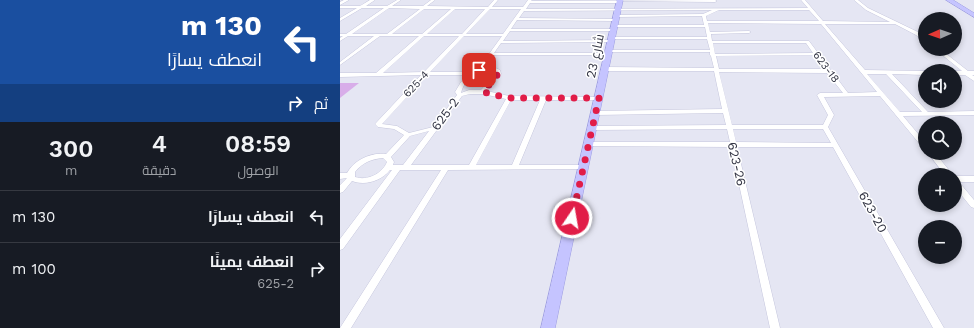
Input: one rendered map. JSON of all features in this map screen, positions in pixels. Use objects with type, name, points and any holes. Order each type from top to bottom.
[{"type":"street","points":[[340,4],[347,0]]},
{"type":"street","points":[[340,20],[373,0]]},
{"type":"street","points":[[340,40],[400,0]]},
{"type":"street","points":[[388,35],[433,0]]},
{"type":"street","name":"625-4","points":[[408,135],[395,127],[380,126],[378,124],[496,0]]},
{"type":"street","points":[[491,54],[715,0],[722,22]]},
{"type":"street","points":[[803,0],[918,138]]},
{"type":"street","points":[[856,0],[867,9],[918,34]]},
{"type":"street","points":[[949,0],[974,15]]},
{"type":"street","points":[[483,92],[498,74],[498,71],[495,69],[486,66],[491,54],[530,1],[615,23],[712,53],[816,54]]},
{"type":"street","points":[[340,7],[524,9],[615,23],[707,29],[753,42]]},
{"type":"street","points":[[377,74],[454,8]]},
{"type":"street","points":[[500,42],[615,23],[718,9],[811,9]]},
{"type":"street","points":[[707,29],[718,9]]},
{"type":"street","points":[[516,19],[615,23],[749,32]]},
{"type":"street","points":[[340,35],[463,35],[615,23],[707,29],[722,22],[896,22]]},
{"type":"street","points":[[745,22],[753,42]]},
{"type":"street","name":"شارع 23","points":[[548,328],[615,23]]},
{"type":"street","name":"623-26","points":[[707,29],[775,328]]},
{"type":"street","points":[[340,64],[379,35]]},
{"type":"street","name":"623-18","points":[[753,42],[804,42],[809,44],[847,95]]},
{"type":"street","points":[[945,56],[974,79]]},
{"type":"street","name":"625-2","points":[[340,246],[435,128],[460,94],[458,92],[460,87],[472,73],[486,66]]},
{"type":"street","points":[[605,70],[828,71]]},
{"type":"street","points":[[864,72],[918,73]]},
{"type":"street","points":[[888,72],[927,114]]},
{"type":"street","points":[[340,75],[472,73]]},
{"type":"street","points":[[962,73],[974,73]]},
{"type":"street","points":[[460,94],[483,92],[508,98],[599,98]]},
{"type":"street","points":[[592,128],[824,127],[831,116],[820,95],[882,94]]},
{"type":"street","points":[[471,168],[508,98]]},
{"type":"street","points":[[515,168],[544,98]]},
{"type":"street","points":[[595,113],[725,111]]},
{"type":"street","points":[[898,114],[974,113]]},
{"type":"street","name":"623-20","points":[[824,127],[836,145],[939,328]]},
{"type":"street","points":[[387,157],[408,135],[435,128]]},
{"type":"street","points":[[588,144],[836,145]]},
{"type":"street","points":[[340,176],[350,176],[354,180],[365,180],[378,176],[388,168],[391,162],[387,157],[377,156],[364,160],[353,168],[350,176],[340,190]]},
{"type":"street","points":[[937,160],[943,168]]},
{"type":"street","points":[[388,168],[584,167]]},
{"type":"street","points":[[345,328],[446,168]]},
{"type":"street","points":[[962,180],[974,179]]},
{"type":"street","points":[[962,190],[974,205]]},
{"type":"shaded area","points":[[340,83],[359,83],[340,98]]},
{"type":"route","points":[[479,70],[486,66],[498,71],[498,74],[483,92],[508,98],[599,98],[572,218]]}]
